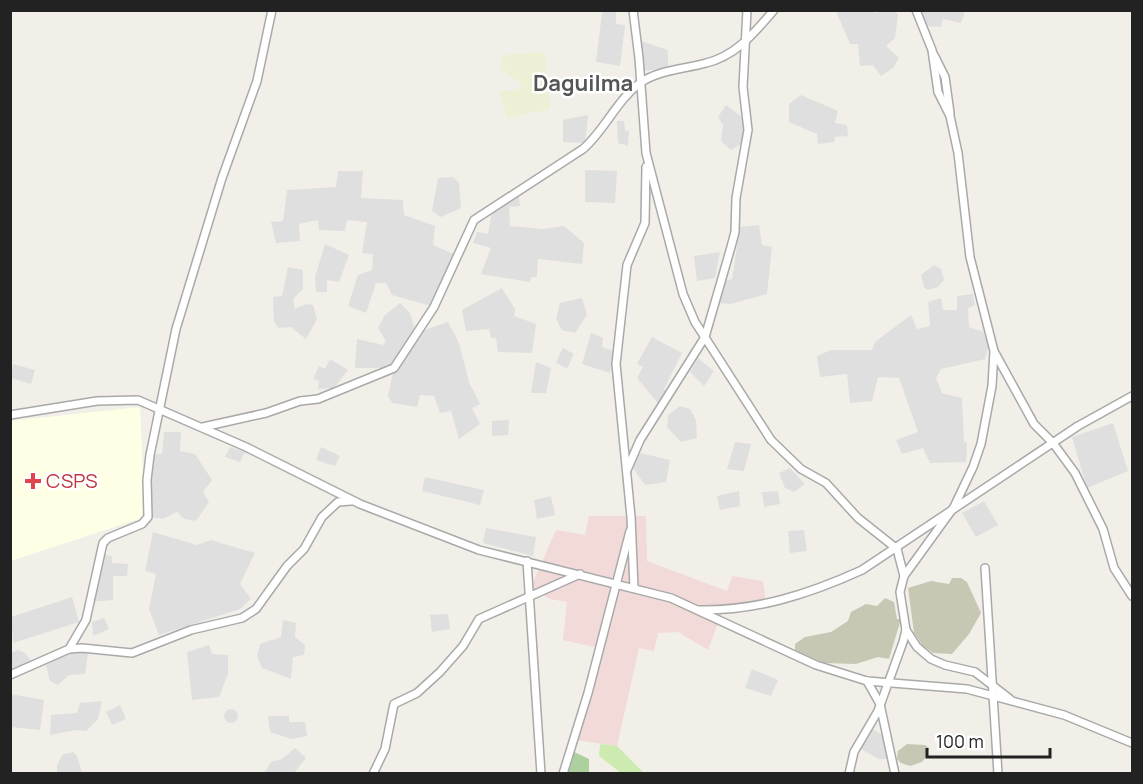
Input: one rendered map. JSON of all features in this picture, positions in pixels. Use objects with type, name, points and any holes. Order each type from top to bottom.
[{"type":"street","points":[[69,650],[86,620],[103,543],[108,538],[142,524],[148,517],[147,480],[159,408],[185,297],[222,178],[257,81],[272,10]]},
{"type":"street","points":[[633,10],[646,153],[645,223],[627,264],[616,364],[627,470],[634,588]]},
{"type":"street","points":[[627,470],[640,440],[705,337],[735,232],[736,198],[748,130],[743,87],[747,10]]},
{"type":"street","points":[[201,427],[266,413],[300,401],[318,399],[394,368],[434,307],[474,220],[594,140],[623,99],[641,82],[660,74],[709,63],[744,44],[774,10]]},
{"type":"street","points":[[916,10],[932,50],[938,92],[950,116],[958,153],[970,257],[994,351],[1034,424],[1053,443],[1076,473],[1103,529],[1114,568],[1132,596]]},
{"type":"street","points":[[646,153],[683,294],[705,337],[771,440],[801,469],[826,483],[858,518],[897,549],[904,576]]},
{"type":"street","points":[[994,351],[992,386],[981,444],[954,507],[904,576],[900,592],[906,630],[917,647],[931,659],[975,672],[1012,701]]},
{"type":"street","points":[[695,610],[732,611],[787,600],[825,587],[862,570],[897,549],[954,507],[1053,443],[1132,396]]},
{"type":"street","points":[[10,415],[97,401],[138,400],[201,427],[353,501],[479,550],[671,598],[816,665],[867,681],[968,689],[1064,715],[1132,743]]},
{"type":"street","points":[[10,675],[69,650],[82,648],[132,653],[191,630],[242,618],[256,609],[287,566],[304,549],[322,517],[338,502],[353,501]]},
{"type":"street","points":[[563,774],[588,693],[631,525]]},
{"type":"street","points":[[526,561],[541,774]]},
{"type":"street","points":[[985,568],[998,774]]},
{"type":"street","points":[[374,774],[385,749],[394,704],[417,693],[440,672],[463,646],[479,620],[580,574]]},
{"type":"street","points":[[849,774],[854,752],[880,704],[906,630]]},
{"type":"street","points":[[867,681],[880,704],[895,774]]},
{"type":"shaded area","points":[[625,11],[616,12],[616,24],[625,25],[620,66],[596,62],[602,13]]},
{"type":"shaded area","points":[[836,11],[873,11],[874,13],[892,11],[898,14],[895,38],[886,46],[899,58],[893,68],[881,76],[873,65],[860,66],[858,44],[850,44]]},
{"type":"shaded area","points":[[921,11],[965,11],[961,23],[943,19],[941,27],[924,26]]},
{"type":"shaded area","points":[[641,41],[668,50],[668,68],[643,71]]},
{"type":"shaded area","points":[[545,52],[550,109],[507,118],[499,92],[522,88],[518,81],[500,68],[503,55]]},
{"type":"shaded area","points":[[801,95],[838,111],[835,123],[847,125],[848,136],[835,137],[834,142],[818,144],[817,134],[789,122],[789,104]]},
{"type":"shaded area","points":[[726,105],[743,118],[745,133],[742,144],[731,150],[721,141],[723,125],[718,117]]},
{"type":"shaded area","points":[[588,115],[585,143],[563,142],[563,120]]},
{"type":"shaded area","points":[[617,121],[624,121],[625,130],[629,131],[628,146],[618,143]]},
{"type":"shaded area","points":[[585,170],[617,171],[615,203],[585,202]]},
{"type":"shaded area","points":[[338,171],[363,171],[361,198],[403,200],[404,215],[435,226],[433,245],[456,255],[434,307],[392,295],[386,283],[376,283],[366,313],[348,306],[358,275],[372,270],[373,254],[362,253],[367,222],[347,220],[345,231],[319,230],[318,220],[299,224],[300,241],[276,243],[271,222],[283,221],[287,190],[336,187]]},
{"type":"shaded area","points":[[453,177],[459,183],[461,208],[441,217],[432,211],[438,178]]},
{"type":"shaded area","points":[[519,197],[520,206],[509,207],[510,226],[543,229],[564,226],[584,243],[582,264],[538,259],[537,277],[531,277],[530,282],[481,274],[491,248],[473,243],[477,232],[488,234],[493,206],[506,205],[506,198]]},
{"type":"shaded area","points":[[759,225],[762,245],[772,247],[767,294],[731,304],[715,303],[720,282],[732,279],[740,227]]},
{"type":"shaded area","points":[[325,244],[349,255],[339,282],[327,280],[327,292],[316,292],[315,277]]},
{"type":"shaded area","points":[[720,252],[715,278],[697,281],[694,256]]},
{"type":"shaded area","points":[[934,265],[941,269],[944,280],[938,287],[928,290],[924,287],[921,275]]},
{"type":"shaded area","points":[[288,267],[303,270],[303,289],[293,299],[295,309],[306,304],[313,305],[317,319],[306,339],[291,327],[278,328],[274,321],[273,297],[282,296]]},
{"type":"shaded area","points":[[502,288],[515,309],[514,316],[536,324],[532,353],[498,352],[496,338],[491,338],[489,329],[466,331],[462,310]]},
{"type":"shaded area","points":[[973,294],[975,305],[968,308],[969,327],[983,332],[989,344],[985,359],[941,369],[936,378],[942,393],[962,398],[964,441],[967,443],[966,462],[930,463],[923,448],[902,454],[896,440],[918,432],[899,378],[878,377],[872,401],[850,403],[847,374],[820,377],[817,356],[831,350],[872,350],[875,342],[911,315],[917,329],[930,326],[928,302],[941,298],[943,310],[957,310],[957,296]]},
{"type":"shaded area","points":[[582,298],[587,315],[575,333],[562,330],[556,319],[560,303]]},
{"type":"shaded area","points":[[400,303],[410,313],[416,333],[448,322],[459,343],[469,382],[480,404],[472,408],[480,424],[459,439],[451,411],[440,413],[434,396],[420,395],[417,407],[392,403],[388,396],[394,368],[355,368],[357,339],[383,345],[386,341],[378,328],[385,315]]},
{"type":"shaded area","points":[[591,333],[603,338],[602,347],[614,351],[610,373],[582,364]]},
{"type":"shaded area","points":[[652,337],[682,353],[664,389],[669,394],[661,407],[637,378],[643,367],[637,364]]},
{"type":"shaded area","points":[[563,348],[574,354],[567,369],[556,362]]},
{"type":"shaded area","points":[[698,358],[714,371],[704,386],[690,372]]},
{"type":"shaded area","points":[[330,359],[348,370],[334,388],[318,389],[319,381],[313,379],[319,366],[325,369]]},
{"type":"shaded area","points":[[536,362],[551,368],[546,393],[531,393]]},
{"type":"shaded area","points":[[13,364],[35,370],[31,384],[11,378]]},
{"type":"shaded area","points":[[680,406],[690,409],[696,420],[697,438],[681,442],[667,427],[668,415]]},
{"type":"shaded area","points":[[140,407],[145,517],[11,561],[10,421]]},
{"type":"shaded area","points":[[509,420],[508,435],[492,436],[492,421]]},
{"type":"shaded area","points":[[1113,423],[1128,471],[1087,488],[1072,437]]},
{"type":"shaded area","points":[[164,432],[181,432],[180,451],[195,454],[212,480],[203,492],[209,502],[196,521],[184,519],[177,512],[163,519],[150,517],[150,455],[162,454]]},
{"type":"shaded area","points":[[735,442],[751,444],[744,471],[727,469]]},
{"type":"shaded area","points":[[230,447],[245,452],[240,462],[225,457]]},
{"type":"shaded area","points":[[321,447],[340,456],[335,466],[316,460]]},
{"type":"shaded area","points":[[640,453],[670,460],[666,482],[645,485],[633,468]]},
{"type":"shaded area","points":[[790,468],[805,484],[794,492],[785,488],[779,473]]},
{"type":"shaded area","points":[[425,477],[484,490],[480,505],[422,491]]},
{"type":"shaded area","points":[[739,491],[740,506],[720,510],[717,496]]},
{"type":"shaded area","points":[[778,491],[780,504],[764,507],[762,492]]},
{"type":"shaded area","points":[[551,496],[555,515],[537,519],[534,500]]},
{"type":"shaded area","points":[[984,501],[998,525],[976,537],[962,513]]},
{"type":"shaded area","points":[[589,516],[646,516],[647,561],[727,591],[732,576],[763,581],[766,604],[723,610],[708,650],[678,632],[658,633],[654,651],[639,648],[617,746],[575,740],[599,648],[563,640],[567,602],[550,599],[531,587],[556,530],[585,535]]},
{"type":"shaded area","points":[[486,528],[536,537],[533,556],[483,543]]},
{"type":"shaded area","points":[[804,530],[807,551],[790,553],[788,531]]},
{"type":"shaded area","points":[[153,532],[197,545],[211,540],[255,553],[240,584],[251,599],[240,609],[159,635],[149,609],[156,574],[145,571]]},
{"type":"shaded area","points":[[99,554],[112,556],[112,563],[128,564],[127,576],[113,576],[113,600],[90,602]]},
{"type":"shaded area","points":[[952,578],[961,578],[967,582],[981,613],[969,634],[952,654],[933,653],[923,646],[914,633],[908,588],[931,581],[949,584]]},
{"type":"shaded area","points":[[72,597],[79,622],[13,643],[11,617]]},
{"type":"shaded area","points":[[885,598],[894,602],[897,619],[901,619],[889,659],[878,657],[856,664],[824,663],[795,650],[795,644],[805,637],[831,632],[848,621],[851,612],[866,604],[877,606]]},
{"type":"shaded area","points":[[448,614],[450,629],[432,632],[430,615]]},
{"type":"shaded area","points":[[104,618],[109,629],[93,636],[92,622]]},
{"type":"shaded area","points":[[283,620],[296,623],[295,637],[305,645],[304,655],[293,657],[291,679],[262,668],[257,656],[260,644],[281,637]]},
{"type":"shaded area","points":[[209,645],[212,654],[228,655],[228,674],[219,697],[192,700],[187,652]]},
{"type":"shaded area","points":[[18,650],[25,653],[31,661],[11,670],[11,653]]},
{"type":"shaded area","points":[[68,653],[88,653],[85,674],[69,675],[58,685],[50,681],[46,665]]},
{"type":"shaded area","points":[[752,669],[778,680],[771,696],[745,688]]},
{"type":"shaded area","points":[[10,694],[44,700],[40,730],[11,727]]},
{"type":"shaded area","points":[[102,701],[98,719],[86,731],[76,730],[50,735],[51,715],[77,713],[80,703]]},
{"type":"shaded area","points":[[120,705],[126,719],[112,725],[106,712]]},
{"type":"shaded area","points":[[228,709],[234,709],[238,716],[234,723],[228,723],[224,719],[224,713]]},
{"type":"shaded area","points":[[268,716],[289,716],[289,722],[305,722],[307,736],[292,739],[270,732]]},
{"type":"shaded area","points":[[871,728],[884,736],[889,759],[879,759],[861,749]]},
{"type":"shaded area","points":[[907,744],[925,745],[929,748],[922,762],[910,766],[897,759],[898,751]]},
{"type":"shaded area","points":[[295,748],[306,758],[294,773],[264,773],[271,762],[282,759]]},
{"type":"shaded area","points":[[73,752],[77,756],[82,773],[57,773],[57,766],[62,755]]},
{"type":"green space","points":[[600,744],[617,746],[643,772],[649,773],[621,773],[599,756]]},
{"type":"green space","points":[[572,751],[589,759],[589,773],[565,774]]},
{"type":"place","name":"CSPS","points":[[33,481]]},
{"type":"district","name":"Daguilma","points":[[583,83]]}]
